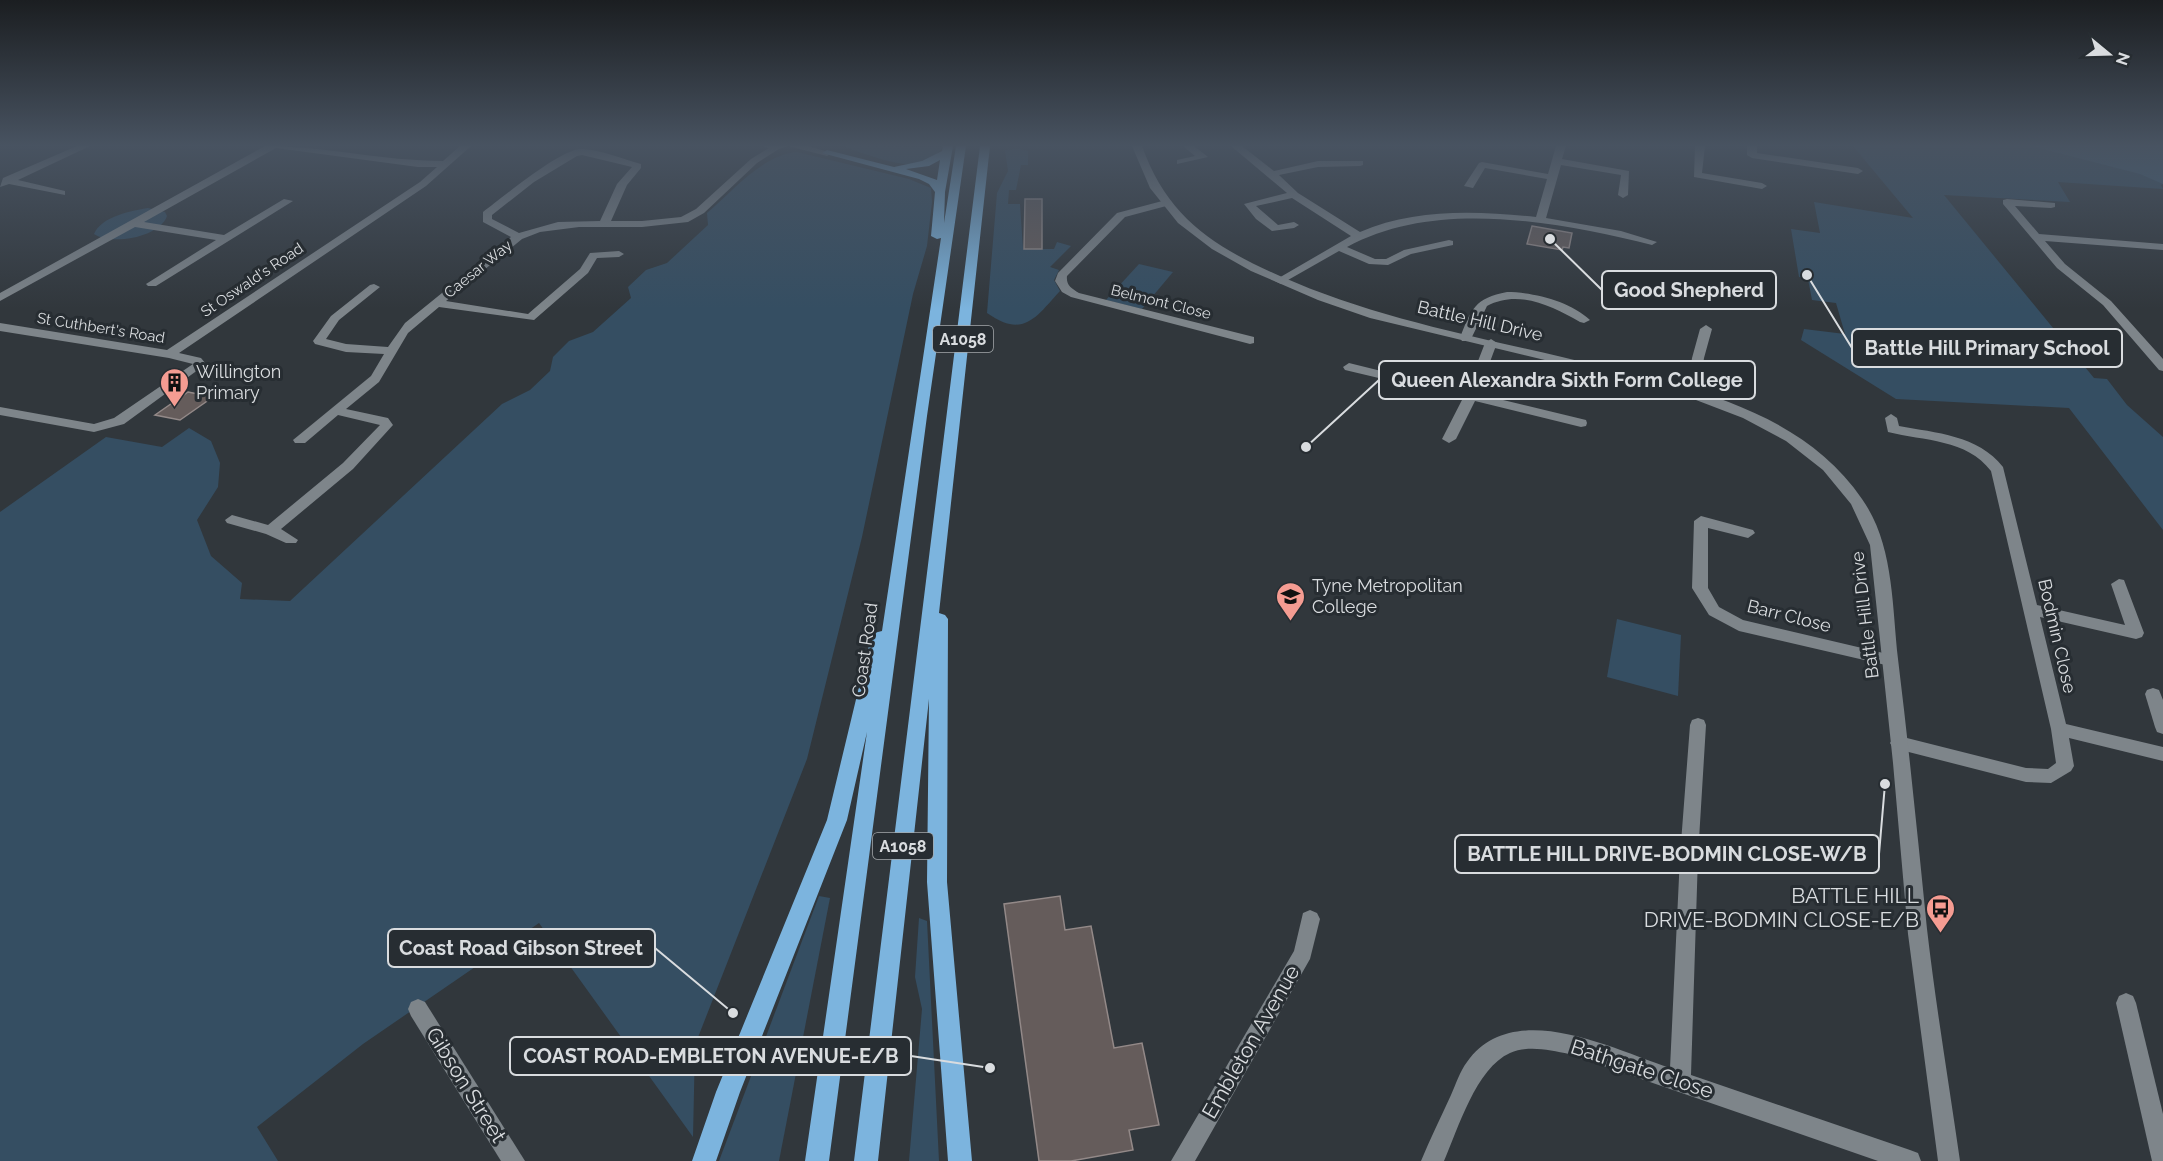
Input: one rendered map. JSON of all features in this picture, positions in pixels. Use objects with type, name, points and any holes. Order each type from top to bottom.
[{"type":"highway","points":[[920,416],[939,200]]},
{"type":"highway","name":"Coast Road","points":[[817,1161],[920,416],[953,200]]},
{"type":"highway","name":"A1058","points":[[866,1161],[979,200]]},
{"type":"highway","points":[[940,531],[937,882],[960,1161]]},
{"type":"highway","points":[[704,1161],[732,1081],[837,820],[903,542]]},
{"type":"street","points":[[0,298],[174,200]]},
{"type":"street","name":"St Oswald's Road","points":[[169,354],[399,200]]},
{"type":"street","points":[[505,200],[488,214],[487,220],[518,237]]},
{"type":"street","points":[[604,224],[615,200]]},
{"type":"street","name":"Caesar Way","points":[[300,440],[375,378],[385,367],[398,337],[409,325],[518,237],[539,228],[677,221],[692,216],[710,200]]},
{"type":"street","name":"Battle Hill Drive","points":[[1164,200],[1203,239],[1222,252],[1281,281],[1368,313],[1693,393],[1738,410],[1788,437],[1832,472],[1855,499],[1866,516],[1877,544],[1918,934],[1949,1161]]},
{"type":"street","points":[[1268,200],[1249,204],[1260,217],[1276,229],[1294,225]]},
{"type":"street","points":[[1302,200],[1359,236]]},
{"type":"street","points":[[1540,221],[1545,200]]},
{"type":"street","points":[[152,284],[288,201]]},
{"type":"street","points":[[2051,205],[2007,202],[2061,266],[2106,303],[2163,367]]},
{"type":"street","name":"Belmont Close","points":[[1166,203],[1121,215],[1062,275],[1060,281],[1066,290],[1091,300],[1250,340]]},
{"type":"street","points":[[1281,281],[1359,236],[1406,221],[1438,216],[1497,217],[1540,221],[1652,242]]},
{"type":"street","points":[[133,223],[226,239]]},
{"type":"street","points":[[2036,237],[2163,246]]},
{"type":"street","points":[[1339,246],[1373,262],[1388,262],[1408,252],[1449,243]]},
{"type":"street","points":[[436,303],[530,318],[584,271],[594,255],[619,254]]},
{"type":"street","points":[[374,287],[335,318],[319,341],[346,348],[390,351]]},
{"type":"street","points":[[1466,338],[1481,305],[1507,295],[1550,302],[1584,320]]},
{"type":"street","name":"St Cuthbert's Road","points":[[0,327],[169,354],[197,361],[200,364],[119,421],[107,426],[94,428],[0,411]]},
{"type":"street","points":[[1693,393],[1698,358],[1706,329]]},
{"type":"street","points":[[1449,439],[1471,396],[1491,344]]},
{"type":"street","points":[[1349,367],[1581,423]]},
{"type":"street","points":[[271,530],[348,466],[387,425],[383,421],[336,411]]},
{"type":"street","name":"Bodmin Close","points":[[1891,418],[1893,429],[1967,447],[1988,458],[1998,470],[2059,729],[2065,766],[2051,776],[2026,775],[1899,742]]},
{"type":"street","points":[[232,520],[271,530],[291,540]]},
{"type":"street","name":"Barr Close","points":[[1748,533],[1701,521],[1700,588],[1714,611],[1739,624],[1890,660]]},
{"type":"street","points":[[2031,609],[2136,633],[2119,584]]},
{"type":"street","points":[[2153,694],[2163,727]]},
{"type":"street","points":[[1680,1081],[1689,856],[1698,725]]},
{"type":"street","points":[[2059,729],[2163,754]]},
{"type":"street","name":"Embleton Avenue","points":[[1182,1161],[1303,953],[1310,919]]},
{"type":"street","points":[[2126,1003],[2163,1161]]},
{"type":"street","name":"Gibson Street","points":[[418,1010],[514,1161]]},
{"type":"street","name":"Bathgate Close","points":[[1432,1161],[1474,1070],[1491,1051],[1518,1040],[1534,1039],[1569,1044],[1910,1161]]},
{"type":"shaded area","points":[[721,200],[932,200],[932,202],[927,246],[913,294],[862,537],[807,759],[695,1045],[693,1137],[539,923],[363,1044],[257,1127],[278,1161],[0,1161],[0,512],[106,437],[162,447],[189,428],[211,441],[220,463],[218,487],[197,520],[211,556],[242,583],[240,599],[290,601],[502,404],[530,390],[550,371],[553,357],[569,341],[593,332],[631,298],[628,287],[646,270],[667,263],[708,225],[707,213]]},
{"type":"shaded area","points":[[996,200],[1008,200],[1008,204],[1020,204],[1023,249],[1054,249],[1057,242],[1071,246],[1050,267],[1059,270],[1054,280],[1060,291],[1036,316],[1028,322],[1011,324],[1000,321],[987,313]]},
{"type":"shaded area","points":[[1898,200],[1948,200],[2094,378],[2107,379],[2127,405],[2163,437],[2163,530],[2069,408],[1896,399],[1801,340],[1804,329],[1845,334],[1836,303],[1812,300],[1808,279],[1799,277],[1791,229],[1820,233],[1814,202],[1913,218]]},
{"type":"shaded area","points":[[2037,200],[2069,200],[2070,202]]},
{"type":"shaded area","points":[[148,208],[165,212],[167,216],[163,223],[146,234],[112,239],[94,234],[103,223],[110,219]]},
{"type":"shaded area","points":[[1139,264],[1173,272],[1142,309],[1106,300]]},
{"type":"shaded area","points":[[1617,619],[1681,635],[1678,696],[1607,677]]},
{"type":"shaded area","points":[[819,896],[830,898],[779,1161],[719,1161]]},
{"type":"shaded area","points":[[919,918],[927,921],[939,1161],[909,1161],[922,1009],[915,977]]},
{"type":"building","points":[[1025,200],[1042,200],[1042,249],[1024,249]]},
{"type":"building","points":[[1532,226],[1572,233],[1569,248],[1563,247],[1562,250],[1527,244]]},
{"type":"building","name":"Willington Primary","points":[[188,392],[213,397],[180,420],[155,415]]},
{"type":"building","points":[[1060,896],[1065,930],[1091,926],[1114,1048],[1142,1043],[1159,1125],[1129,1130],[1133,1150],[1071,1161],[1039,1161],[1004,904]]},
{"type":"place","name":"Good Shepherd","points":[[1550,239]]},
{"type":"place","name":"Battle Hill Primary School","points":[[1807,275]]},
{"type":"place","name":"Willington Primary","points":[[175,408]]},
{"type":"place","name":"Queen Alexandra Sixth Form College","points":[[1306,447]]},
{"type":"place","name":"Tyne Metropolitan College","points":[[1291,622]]},
{"type":"place","name":"BATTLE HILL DRIVE-BODMIN CLOSE-W/B","points":[[1885,784]]},
{"type":"place","name":"BATTLE HILL DRIVE-BODMIN CLOSE-E/B","points":[[1940,934]]},
{"type":"place","name":"Coast Road Gibson Street","points":[[733,1013]]},
{"type":"place","name":"COAST ROAD-EMBLETON AVENUE-E/B","points":[[990,1068]]}]
